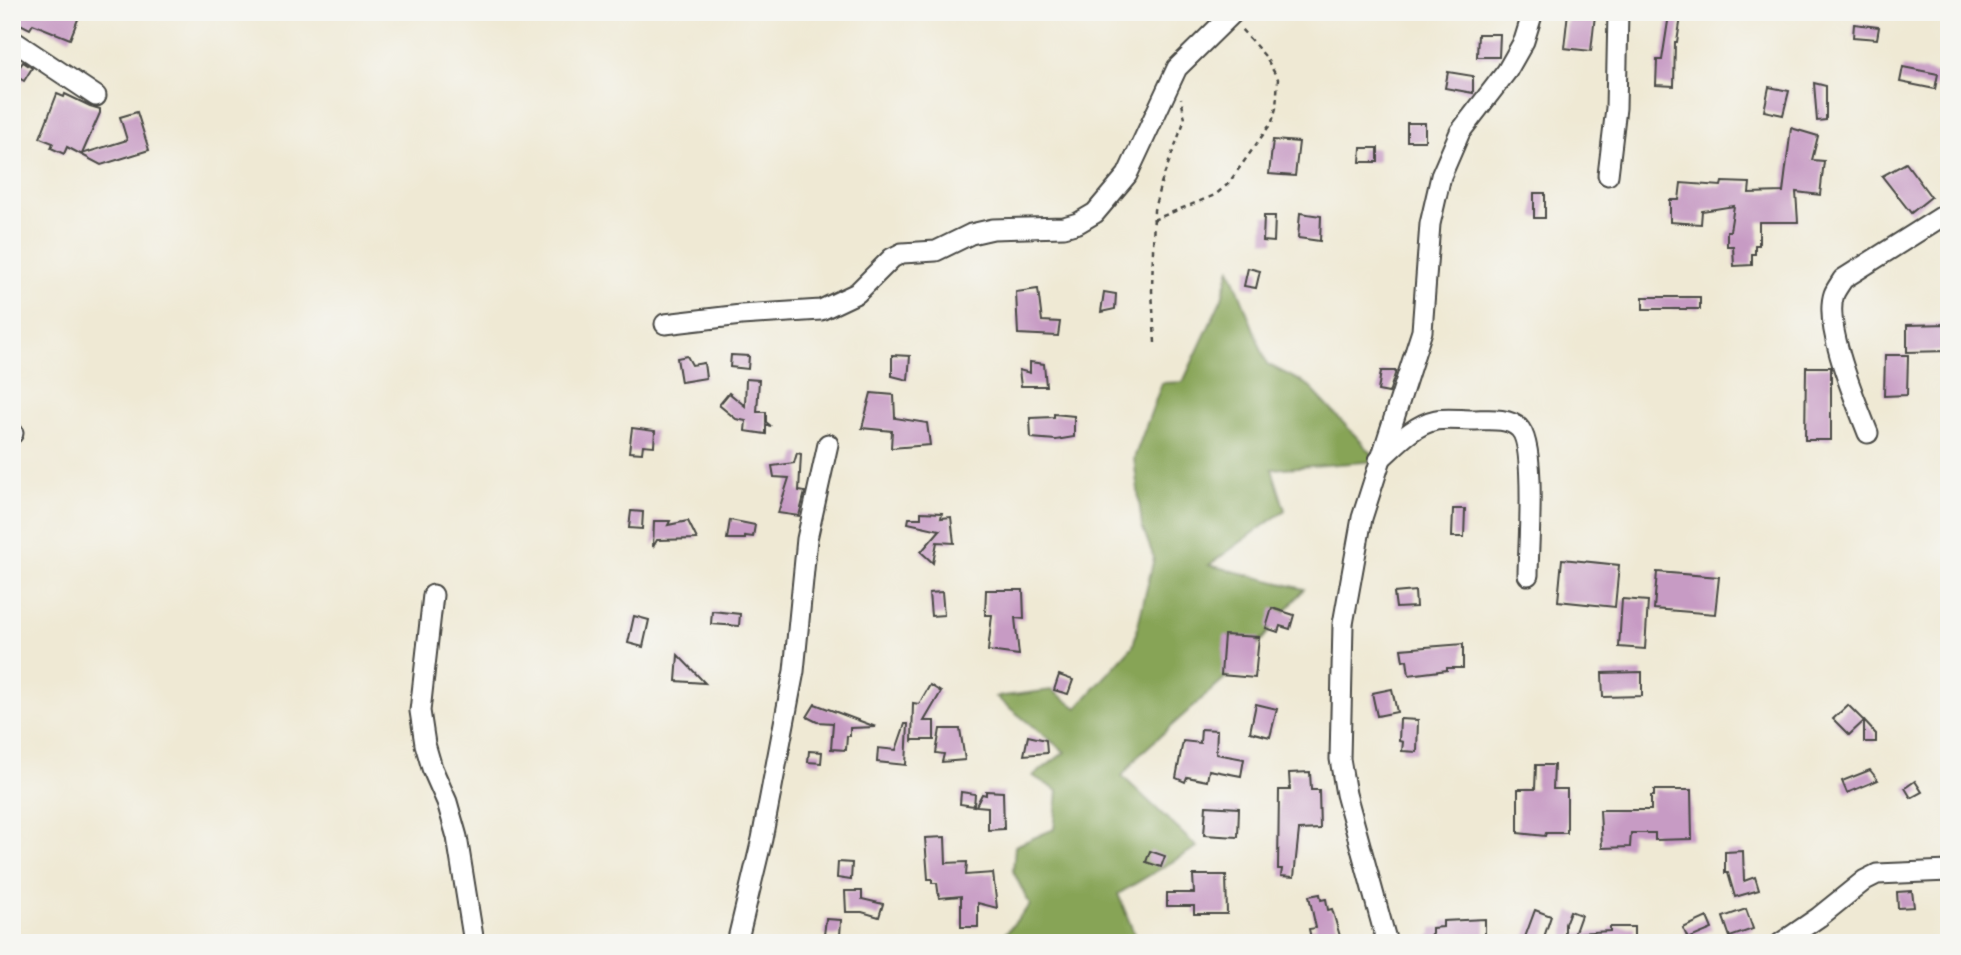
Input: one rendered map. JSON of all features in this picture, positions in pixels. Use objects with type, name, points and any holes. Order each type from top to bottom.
[{"type":"street","points":[[1387,943],[1346,794],[1340,759],[1343,624],[1362,518],[1422,331],[1430,224],[1441,176],[1460,132],[1507,71],[1524,41],[1533,12]]},
{"type":"street","points":[[1608,175],[1616,108],[1618,12]]},
{"type":"street","points":[[665,324],[741,315],[821,310],[857,293],[892,258],[902,253],[936,251],[971,234],[993,229],[1064,227],[1078,223],[1095,212],[1126,175],[1177,68],[1232,15]]},
{"type":"street","points":[[12,40],[96,96]]},
{"type":"street","points":[[1868,433],[1850,388],[1837,341],[1832,309],[1834,292],[1843,279],[1949,212]]},
{"type":"street","points":[[1379,461],[1412,431],[1436,420],[1498,420],[1512,423],[1521,429],[1527,441],[1530,472],[1528,575]]},
{"type":"street","points":[[737,943],[762,839],[794,671],[807,539],[828,444]]},
{"type":"street","points":[[433,595],[420,711],[432,768],[447,802],[457,837],[474,943]]},
{"type":"street","points":[[1781,943],[1865,880],[1877,874],[1949,871]]},
{"type":"path","points":[[1153,220],[1215,195],[1228,184],[1272,122],[1278,79],[1265,56],[1232,15]]},
{"type":"path","points":[[1155,343],[1153,220],[1160,186],[1185,119],[1174,75]]},
{"type":"green space","points":[[1230,268],[1267,364],[1308,385],[1379,461],[1272,469],[1285,510],[1209,565],[1304,589],[1246,659],[1139,755],[1122,776],[1197,847],[1118,894],[1138,943],[997,943],[1030,905],[1013,871],[1015,846],[1054,829],[1058,791],[1033,776],[1065,752],[996,697],[1052,690],[1077,708],[1133,646],[1154,558],[1142,526],[1134,458],[1162,383],[1183,382],[1222,298]]},
{"type":"building","points":[[12,12],[81,12],[70,39],[33,24],[30,29],[12,20]]},
{"type":"building","points":[[1568,12],[1595,15],[1591,51],[1564,48]]},
{"type":"building","points":[[1669,15],[1681,17],[1675,42],[1674,86],[1656,85],[1657,60],[1662,60]]},
{"type":"building","points":[[1854,24],[1879,27],[1877,39],[1853,37]]},
{"type":"building","points":[[1478,34],[1500,34],[1499,57],[1477,57]]},
{"type":"building","points":[[23,62],[32,68],[24,81],[14,75]]},
{"type":"building","points":[[1903,67],[1938,74],[1935,89],[1900,82]]},
{"type":"building","points":[[1448,72],[1473,76],[1473,93],[1445,88]]},
{"type":"building","points":[[1814,83],[1826,86],[1826,120],[1817,121]]},
{"type":"building","points":[[1769,87],[1789,91],[1783,115],[1764,111]]},
{"type":"building","points":[[57,94],[64,97],[65,94],[100,109],[82,154],[127,140],[120,117],[137,112],[149,150],[101,165],[67,147],[64,154],[51,148],[53,143],[40,138]]},
{"type":"building","points":[[1407,123],[1425,123],[1425,141],[1407,141]]},
{"type":"building","points":[[1791,128],[1818,136],[1812,160],[1824,161],[1820,195],[1796,192],[1798,222],[1759,222],[1759,245],[1755,245],[1752,265],[1734,266],[1733,246],[1727,246],[1727,231],[1730,231],[1734,206],[1702,211],[1701,224],[1670,222],[1670,200],[1679,200],[1681,183],[1721,186],[1722,182],[1750,183],[1749,193],[1783,192]]},
{"type":"building","points":[[1273,140],[1299,142],[1295,176],[1269,174]]},
{"type":"building","points":[[1361,148],[1378,148],[1378,162],[1360,162]]},
{"type":"building","points":[[1906,163],[1931,197],[1911,213],[1882,176]]},
{"type":"building","points":[[1534,193],[1545,193],[1545,218],[1534,218]]},
{"type":"building","points":[[1300,213],[1321,216],[1320,241],[1298,238]]},
{"type":"building","points":[[1264,216],[1275,216],[1274,242],[1263,241]]},
{"type":"building","points":[[1248,268],[1260,271],[1256,288],[1244,286]]},
{"type":"building","points":[[1038,289],[1042,321],[1060,322],[1058,336],[1018,334],[1016,292]]},
{"type":"building","points":[[1104,292],[1116,294],[1115,309],[1101,312]]},
{"type":"building","points":[[1643,297],[1700,297],[1700,309],[1643,309]]},
{"type":"building","points":[[1949,324],[1949,351],[1907,352],[1907,325]]},
{"type":"building","points":[[731,355],[749,356],[748,369],[730,367]]},
{"type":"building","points":[[892,355],[910,356],[908,380],[892,376]]},
{"type":"building","points":[[1885,355],[1908,355],[1907,395],[1884,396]]},
{"type":"building","points":[[687,356],[692,365],[704,363],[706,378],[681,382],[677,358]]},
{"type":"building","points":[[1030,362],[1044,364],[1046,386],[1021,386],[1019,370],[1030,373]]},
{"type":"building","points":[[1806,367],[1831,367],[1831,440],[1805,440]]},
{"type":"building","points":[[1381,371],[1396,371],[1389,393],[1378,391]]},
{"type":"building","points":[[746,379],[759,380],[757,412],[766,412],[766,422],[771,426],[766,425],[766,434],[745,431],[746,421],[736,419],[719,405],[729,393],[745,406]]},
{"type":"building","points":[[871,393],[894,395],[895,418],[927,423],[930,445],[891,448],[892,431],[862,428]]},
{"type":"building","points":[[1054,414],[1074,416],[1074,437],[1056,440],[1031,438],[1030,418],[1054,417]]},
{"type":"building","points":[[632,428],[655,431],[654,446],[643,445],[642,453],[629,452]]},
{"type":"building","points":[[797,453],[801,454],[799,491],[805,492],[799,516],[778,513],[789,478],[774,477],[772,466],[794,463]]},
{"type":"building","points":[[1453,509],[1465,509],[1464,537],[1452,537]]},
{"type":"building","points":[[631,511],[643,512],[642,529],[629,528]]},
{"type":"building","points":[[921,512],[942,513],[941,518],[951,517],[954,543],[937,542],[933,563],[921,552],[940,530],[908,523],[909,518],[921,518]]},
{"type":"building","points":[[730,520],[755,525],[753,537],[727,539]]},
{"type":"building","points":[[654,521],[670,521],[668,525],[688,521],[697,539],[657,540],[653,547]]},
{"type":"building","points":[[1562,559],[1619,565],[1615,607],[1558,601]]},
{"type":"building","points":[[1657,572],[1719,577],[1715,614],[1654,609]]},
{"type":"building","points":[[986,590],[1023,590],[1024,619],[1015,618],[1019,655],[988,651],[992,615],[985,615]]},
{"type":"building","points":[[1415,591],[1416,607],[1396,608],[1394,593]]},
{"type":"building","points":[[942,592],[944,615],[931,616],[929,593]]},
{"type":"building","points":[[1622,599],[1648,601],[1645,649],[1619,647]]},
{"type":"building","points":[[1272,608],[1294,615],[1290,629],[1280,626],[1278,632],[1266,628]]},
{"type":"building","points":[[712,611],[740,614],[739,626],[711,624]]},
{"type":"building","points":[[634,616],[649,620],[643,647],[628,643]]},
{"type":"building","points":[[1224,635],[1259,637],[1255,678],[1221,675]]},
{"type":"building","points":[[1463,644],[1463,668],[1409,675],[1407,660],[1403,661],[1401,649]]},
{"type":"building","points":[[678,655],[705,683],[676,681]]},
{"type":"building","points":[[1642,672],[1642,696],[1603,697],[1602,673]]},
{"type":"building","points":[[1059,675],[1073,680],[1068,694],[1054,690]]},
{"type":"building","points":[[930,685],[941,692],[924,721],[934,721],[934,740],[912,742],[913,703],[919,704]]},
{"type":"building","points":[[1392,689],[1397,712],[1377,716],[1372,693]]},
{"type":"building","points":[[815,704],[876,727],[850,728],[846,750],[831,749],[833,723],[817,722],[807,717]]},
{"type":"building","points":[[1256,704],[1277,709],[1270,737],[1250,732]]},
{"type":"building","points":[[1848,705],[1864,721],[1849,735],[1833,719]]},
{"type":"building","points":[[1400,719],[1418,720],[1417,752],[1402,751],[1403,742],[1399,741]]},
{"type":"building","points":[[1864,721],[1876,734],[1876,742],[1864,742]]},
{"type":"building","points":[[905,724],[908,724],[906,765],[877,762],[878,748],[896,750]]},
{"type":"building","points":[[940,729],[960,729],[965,760],[942,762],[944,754],[936,753]]},
{"type":"building","points":[[1201,729],[1217,730],[1216,754],[1244,759],[1241,776],[1209,770],[1207,781],[1187,777],[1185,782],[1176,778],[1183,741],[1200,743]]},
{"type":"building","points":[[1028,736],[1046,740],[1047,753],[1024,755]]},
{"type":"building","points":[[809,751],[822,752],[821,763],[808,762]]},
{"type":"building","points":[[1536,765],[1554,765],[1553,789],[1567,789],[1567,833],[1546,833],[1545,836],[1518,833],[1518,789],[1535,789]]},
{"type":"building","points":[[1870,770],[1878,780],[1847,793],[1842,781]]},
{"type":"building","points":[[1310,772],[1311,790],[1319,790],[1320,829],[1299,830],[1294,877],[1281,876],[1282,869],[1278,869],[1279,790],[1290,790],[1289,773]]},
{"type":"building","points":[[1915,781],[1922,792],[1911,798],[1905,788]]},
{"type":"building","points":[[1654,790],[1691,790],[1692,839],[1655,840],[1655,833],[1631,833],[1630,847],[1602,848],[1600,810],[1651,810]]},
{"type":"building","points":[[986,791],[1003,792],[1004,829],[988,830],[988,807],[976,806],[982,794],[986,795]]},
{"type":"building","points":[[961,792],[975,794],[974,806],[960,804]]},
{"type":"building","points":[[1206,806],[1239,808],[1238,837],[1204,835]]},
{"type":"building","points":[[945,837],[946,863],[967,862],[966,875],[993,873],[997,908],[978,903],[978,927],[961,927],[961,896],[939,898],[937,883],[928,879],[925,838]]},
{"type":"building","points":[[1150,851],[1165,856],[1161,867],[1146,862]]},
{"type":"building","points":[[1743,851],[1744,881],[1755,877],[1759,890],[1735,897],[1728,873],[1725,873],[1725,852]]},
{"type":"building","points":[[838,862],[852,863],[851,880],[837,878]]},
{"type":"building","points":[[1193,875],[1226,875],[1227,914],[1194,914],[1194,906],[1167,906],[1167,893],[1194,893]]},
{"type":"building","points":[[845,891],[862,891],[862,899],[883,904],[879,917],[862,912],[846,912]]},
{"type":"building","points":[[1912,891],[1914,907],[1898,908],[1897,892]]},
{"type":"building","points":[[1320,894],[1321,900],[1326,899],[1328,910],[1332,909],[1342,943],[1312,943],[1309,929],[1316,928],[1309,896]]},
{"type":"building","points":[[1746,909],[1753,929],[1730,937],[1723,917]]},
{"type":"building","points":[[1535,910],[1551,916],[1542,943],[1524,940]]},
{"type":"building","points":[[1570,911],[1581,915],[1571,943],[1565,943],[1565,924]]},
{"type":"building","points":[[1707,917],[1712,929],[1688,939],[1683,928]]},
{"type":"building","points":[[826,919],[841,920],[840,936],[824,935]]},
{"type":"building","points":[[1485,919],[1485,943],[1423,943],[1432,933],[1432,928],[1443,927],[1443,921]]},
{"type":"building","points":[[1610,927],[1634,927],[1634,943],[1577,943],[1577,933],[1610,931]]}]
